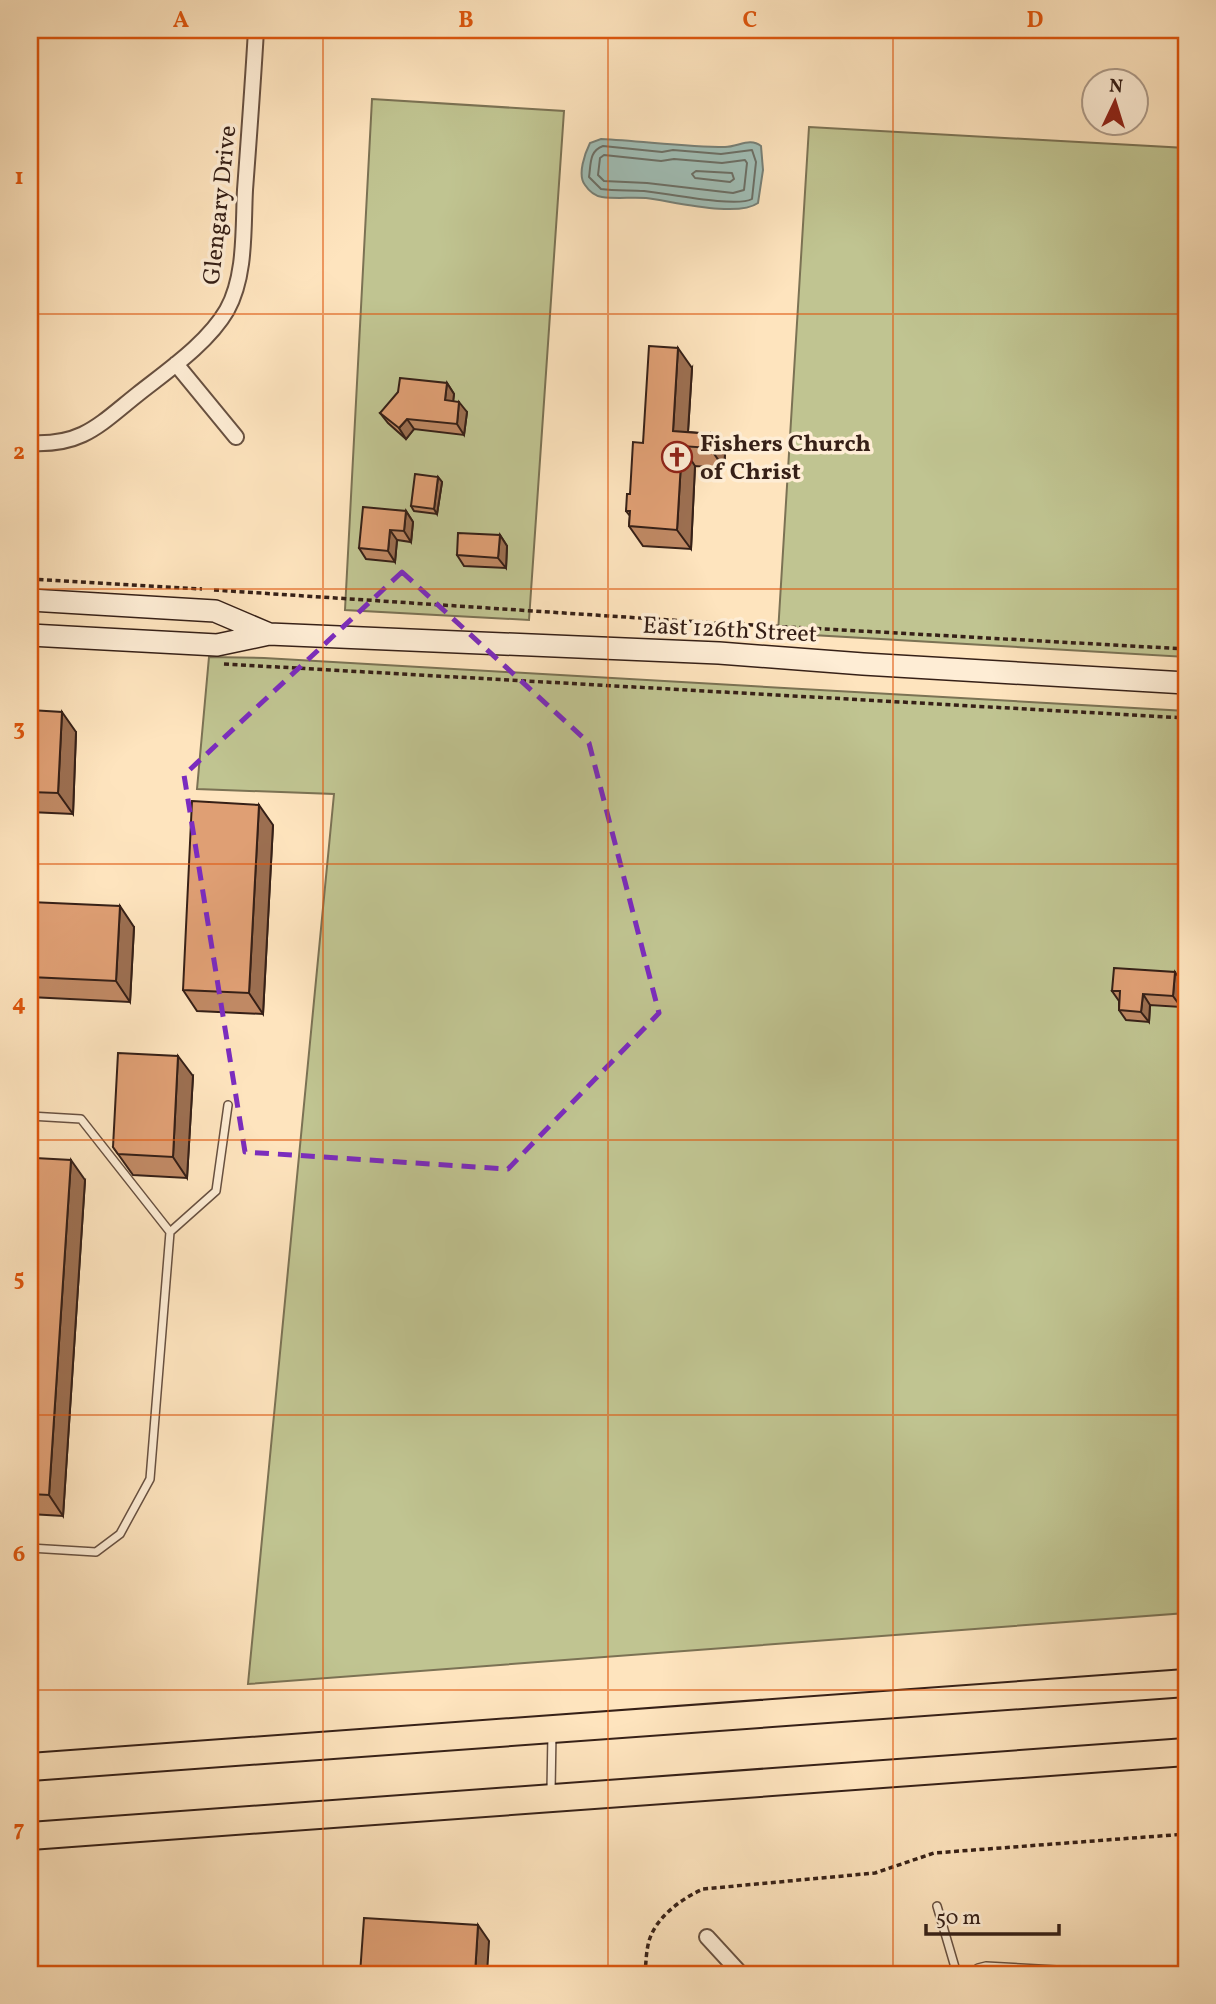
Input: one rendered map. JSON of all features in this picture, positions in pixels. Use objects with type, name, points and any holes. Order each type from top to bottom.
[{"type":"highway","points":[[30,1767],[1186,1683]]},
{"type":"highway","points":[[30,1836],[1186,1752]]},
{"type":"main road","name":"East 126th Street","points":[[30,600],[215,611],[269,634]]},
{"type":"main road","name":"East 126th Street","points":[[30,635],[217,645],[269,634],[719,653],[1186,683]]},
{"type":"street","name":"Glengary Drive","points":[[30,443],[50,444],[71,440],[92,431],[176,363],[214,328],[225,313],[238,279],[256,30]]},
{"type":"street","points":[[176,363],[236,438]]},
{"type":"street","points":[[707,1937],[741,1974]]},
{"type":"lane","points":[[170,1232],[216,1191],[228,1105]]},
{"type":"lane","points":[[30,1116],[82,1119],[170,1232],[150,1479],[120,1534],[96,1552],[30,1548]]},
{"type":"lane","points":[[550,1798],[552,1729]]},
{"type":"lane","points":[[937,1906],[957,1974]]},
{"type":"lane","points":[[971,1974],[986,1966],[1128,1974]]},
{"type":"path","points":[[30,579],[716,623],[1186,649]]},
{"type":"path","points":[[211,663],[1186,718]]},
{"type":"path","points":[[645,1974],[651,1934],[671,1909],[686,1897],[703,1889],[875,1873],[934,1853],[1186,1834]]},
{"type":"highlighted area","points":[[402,572],[589,743],[659,1013],[508,1169],[245,1152],[184,775]]},
{"type":"green space","points":[[372,99],[564,111],[529,620],[345,610]]},
{"type":"green space","points":[[809,127],[1186,148],[1186,657],[778,633]]},
{"type":"green space","points":[[209,657],[1186,711],[1186,1613],[248,1684],[334,794],[197,789]]},
{"type":"water","points":[[601,139],[710,147],[757,143],[761,146],[763,170],[758,203],[748,207],[720,209],[646,198],[597,196],[585,185],[582,170],[590,143]]},
{"type":"building","points":[[649,346],[678,348],[673,431],[711,434],[710,448],[682,446],[677,530],[629,526],[630,511],[626,511],[627,494],[630,494],[633,442],[643,443]]},
{"type":"building","points":[[400,378],[447,383],[445,400],[459,402],[457,424],[407,419],[399,428],[380,413],[398,392]]},
{"type":"building","points":[[415,474],[438,477],[434,509],[411,506]]},
{"type":"building","points":[[363,507],[406,511],[404,531],[390,530],[388,551],[359,548]]},
{"type":"building","points":[[458,533],[500,535],[498,558],[457,555]]},
{"type":"building","points":[[30,710],[62,712],[58,793],[30,792]]},
{"type":"building","points":[[192,801],[259,805],[249,993],[183,990]]},
{"type":"building","points":[[30,902],[120,906],[116,981],[30,977]]},
{"type":"building","points":[[1114,968],[1175,972],[1173,996],[1143,994],[1141,1012],[1119,1010],[1120,991],[1112,991]]},
{"type":"building","points":[[118,1053],[178,1056],[173,1157],[118,1154],[113,1147]]},
{"type":"building","points":[[35,1158],[71,1160],[49,1495],[30,1494],[30,1206]]},
{"type":"building","points":[[364,1918],[478,1925],[475,1974],[360,1974]]},
{"type":"building","points":[[30,1970],[92,1974],[30,1974]]},
{"type":"place","name":"Fishers Church of Christ","points":[[677,457]]}]
